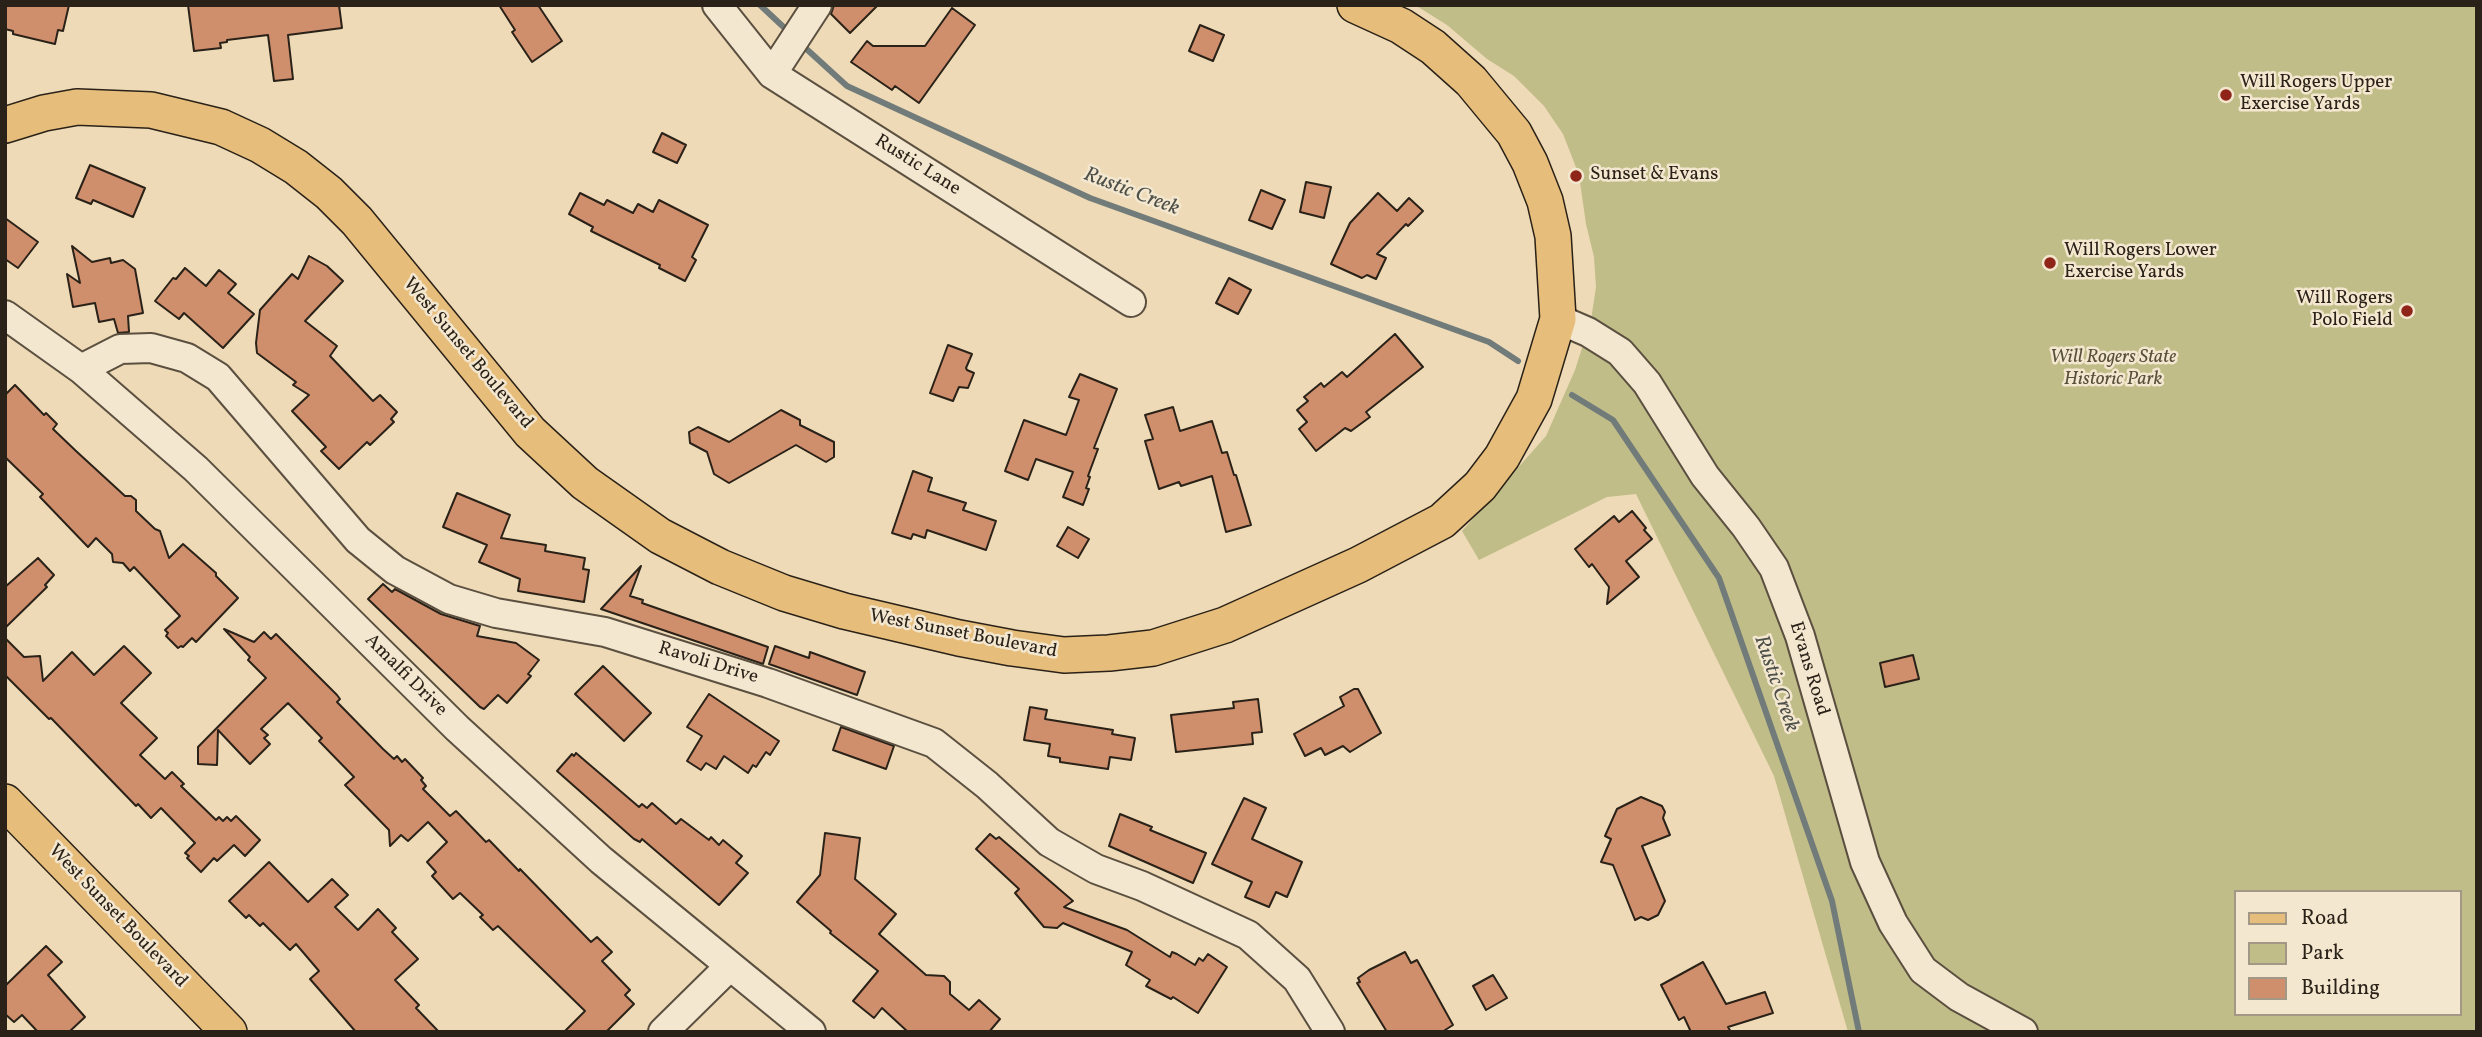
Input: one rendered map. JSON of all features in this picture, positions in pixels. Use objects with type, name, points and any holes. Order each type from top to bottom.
[{"type":"main road","name":"West Sunset Boulevard","points":[[5,125],[44,113],[77,107],[151,110],[220,127],[260,145],[296,167],[329,193],[357,221],[530,432],[585,483],[660,536],[720,567],[784,593],[844,611],[959,638],[1064,655],[1109,653],[1153,648],[1225,625],[1358,565],[1442,521],[1480,486],[1521,426],[1534,399],[1558,319],[1553,236],[1545,201],[1530,163],[1514,133],[1471,81],[1433,47],[1401,26],[1355,5]]},
{"type":"main road","name":"West Sunset Boulevard","points":[[5,802],[229,1032]]},
{"type":"street","name":"Rustic Lane","points":[[717,5],[772,74],[1131,302]]},
{"type":"street","points":[[772,74],[810,16]]},
{"type":"street","name":"Amalfi Drive","points":[[5,314],[82,369],[196,469],[457,728],[601,860],[811,1032]]},
{"type":"street","name":"Evans Road","points":[[1558,319],[1588,332],[1620,352],[1647,383],[1705,475],[1774,568],[1800,636],[1866,862],[1893,922],[1923,970],[1959,997],[2023,1032]]},
{"type":"street","name":"Ravoli Drive","points":[[82,369],[120,349],[151,348],[187,358],[198,364],[218,377],[358,540],[395,570],[449,599],[496,613],[605,632],[768,683],[934,743],[987,785],[1049,842],[1096,869],[1142,886],[1248,935],[1297,979],[1331,1032]]},
{"type":"street","points":[[663,1032],[730,966]]},
{"type":"green space","name":"Will Rogers State Historic Park","points":[[1415,5],[2477,5],[2477,1032],[1848,1032],[1774,776],[1636,494],[1607,497],[1479,560],[1462,531],[1546,436],[1575,370],[1591,320],[1596,287],[1594,257],[1579,175],[1563,134],[1544,106],[1514,76],[1487,59],[1447,25]]},
{"type":"building","points":[[5,5],[69,5],[63,31],[58,30],[55,44],[13,34],[13,31],[5,29]]},
{"type":"building","points":[[188,5],[339,5],[342,28],[288,35],[293,79],[274,81],[268,35],[227,40],[220,43],[221,48],[194,51]]},
{"type":"building","points":[[499,5],[538,5],[562,41],[532,62],[512,32],[515,30]]},
{"type":"building","points":[[834,5],[878,5],[850,33],[831,14]]},
{"type":"building","points":[[952,8],[975,25],[919,103],[895,86],[892,90],[851,62],[867,41],[873,46],[925,46]]},
{"type":"building","points":[[1200,25],[1224,35],[1213,61],[1189,51]]},
{"type":"building","points":[[662,133],[686,145],[677,163],[653,152]]},
{"type":"building","points":[[90,165],[145,188],[133,217],[93,200],[91,204],[76,198]]},
{"type":"building","points":[[1306,182],[1331,187],[1324,218],[1300,212]]},
{"type":"building","points":[[1261,190],[1285,200],[1272,229],[1249,220]]},
{"type":"building","points":[[580,193],[604,205],[607,200],[633,213],[638,204],[653,212],[659,200],[708,225],[692,257],[696,260],[685,281],[659,268],[660,265],[591,231],[593,227],[569,214]]},
{"type":"building","points":[[1378,193],[1397,211],[1409,198],[1423,211],[1408,226],[1406,224],[1377,254],[1386,258],[1376,279],[1367,275],[1362,278],[1331,264],[1350,223]]},
{"type":"building","points":[[5,218],[38,242],[18,268],[5,259]]},
{"type":"building","points":[[72,246],[92,262],[110,258],[111,263],[123,260],[135,269],[143,313],[128,316],[129,332],[118,333],[114,319],[99,322],[95,303],[73,307],[67,274],[80,283]]},
{"type":"building","points":[[309,256],[327,266],[343,281],[305,321],[337,346],[330,356],[373,401],[380,395],[397,412],[391,419],[394,422],[370,445],[367,442],[339,469],[321,451],[326,447],[292,411],[309,395],[293,385],[296,382],[257,353],[260,310],[292,274],[298,279]]},
{"type":"building","points":[[185,268],[206,286],[219,270],[236,284],[228,293],[254,314],[223,348],[184,313],[179,319],[155,301],[173,278],[176,279]]},
{"type":"building","points":[[1229,278],[1251,290],[1238,314],[1216,303]]},
{"type":"building","points":[[1395,334],[1423,367],[1366,412],[1370,417],[1351,431],[1345,428],[1316,451],[1299,429],[1307,422],[1297,410],[1308,401],[1304,397],[1321,383],[1324,387],[1342,372],[1347,377]]},
{"type":"building","points":[[948,345],[972,354],[966,368],[974,373],[968,388],[959,387],[953,401],[930,393]]},
{"type":"building","points":[[1080,374],[1117,389],[1094,448],[1098,449],[1088,476],[1090,477],[1086,488],[1089,489],[1083,505],[1063,497],[1073,472],[1036,459],[1028,480],[1005,471],[1024,420],[1066,435],[1079,400],[1069,397]]},
{"type":"building","points":[[15,385],[44,415],[46,413],[57,424],[53,429],[76,451],[125,496],[136,500],[136,511],[160,531],[169,558],[183,544],[216,573],[238,598],[196,642],[192,638],[178,648],[166,636],[168,633],[165,630],[180,616],[134,567],[130,571],[123,563],[113,562],[112,554],[96,538],[88,547],[40,497],[43,494],[5,457],[5,395]]},
{"type":"building","points":[[1173,407],[1180,431],[1212,421],[1222,453],[1227,452],[1236,475],[1251,525],[1226,532],[1212,476],[1181,486],[1179,482],[1159,489],[1145,441],[1153,439],[1145,415]]},
{"type":"building","points":[[781,410],[800,420],[800,425],[834,442],[834,457],[826,462],[796,445],[729,483],[714,474],[707,452],[690,443],[689,432],[698,427],[729,442]]},
{"type":"building","points":[[913,471],[932,478],[928,491],[966,503],[963,510],[996,521],[986,550],[927,530],[925,538],[913,534],[911,539],[892,533]]},
{"type":"building","points":[[457,493],[510,515],[501,538],[546,545],[545,551],[585,558],[583,569],[589,570],[584,602],[518,591],[520,579],[479,562],[487,545],[443,527]]},
{"type":"building","points":[[1632,511],[1652,539],[1626,561],[1639,577],[1607,604],[1609,587],[1592,564],[1589,567],[1575,549],[1614,516],[1619,522]]},
{"type":"building","points":[[1068,527],[1089,539],[1078,558],[1057,546]]},
{"type":"building","points":[[38,558],[54,575],[45,585],[47,587],[5,628],[5,587]]},
{"type":"building","points":[[641,566],[630,596],[643,600],[642,603],[768,647],[763,664],[601,609]]},
{"type":"building","points":[[383,584],[392,592],[395,589],[441,614],[480,626],[477,636],[516,643],[539,660],[528,674],[531,676],[507,703],[498,695],[484,709],[480,707],[368,599]]},
{"type":"building","points":[[224,629],[254,642],[264,632],[271,639],[276,634],[337,695],[340,699],[337,702],[383,749],[394,759],[397,756],[402,762],[405,759],[423,778],[421,780],[426,786],[423,789],[450,816],[456,811],[486,842],[489,840],[519,871],[520,869],[591,942],[597,937],[612,952],[602,961],[630,990],[625,995],[634,1004],[606,1032],[564,1032],[585,1011],[498,926],[493,930],[480,917],[483,915],[460,893],[453,899],[432,876],[436,872],[427,862],[447,842],[428,822],[408,841],[401,835],[390,846],[389,830],[345,785],[354,777],[319,741],[322,738],[288,703],[261,729],[268,735],[264,738],[270,744],[250,764],[218,730],[217,765],[198,764],[198,747],[266,678]]},
{"type":"building","points":[[5,638],[24,657],[40,656],[43,681],[72,652],[94,675],[124,646],[151,673],[121,703],[157,738],[140,755],[165,779],[172,772],[184,784],[181,786],[216,820],[219,817],[223,821],[227,817],[231,821],[236,816],[260,840],[245,856],[234,845],[217,861],[214,858],[201,872],[185,853],[195,843],[161,808],[151,818],[138,804],[136,806],[51,718],[5,675]]},
{"type":"building","points":[[775,646],[809,658],[810,652],[865,672],[857,695],[769,664]]},
{"type":"building","points":[[1913,655],[1919,679],[1885,687],[1880,663]]},
{"type":"building","points":[[603,666],[651,713],[624,741],[575,694]]},
{"type":"building","points":[[1358,689],[1381,733],[1350,752],[1343,746],[1325,755],[1321,748],[1305,756],[1294,734],[1344,706],[1340,697]]},
{"type":"building","points":[[709,694],[779,741],[770,755],[766,752],[756,767],[753,765],[748,773],[724,756],[716,769],[706,763],[701,770],[687,761],[702,736],[687,727]]},
{"type":"building","points":[[1258,699],[1262,732],[1252,733],[1253,744],[1176,752],[1171,715],[1234,708],[1233,702]]},
{"type":"building","points":[[1030,707],[1047,710],[1045,719],[1113,730],[1112,734],[1135,738],[1131,760],[1110,757],[1108,769],[1060,762],[1060,758],[1048,756],[1050,744],[1024,740]]},
{"type":"building","points":[[841,727],[894,746],[886,769],[833,750]]},
{"type":"building","points":[[576,753],[639,807],[642,804],[647,808],[652,803],[676,824],[681,819],[719,845],[723,840],[742,856],[736,863],[748,873],[719,905],[642,839],[640,842],[634,839],[557,771]]},
{"type":"building","points":[[1641,797],[1662,806],[1665,812],[1663,818],[1670,835],[1642,846],[1665,901],[1658,915],[1648,920],[1641,917],[1635,920],[1613,865],[1601,862],[1611,839],[1605,836],[1617,809]]},
{"type":"building","points":[[1244,798],[1266,808],[1252,839],[1302,862],[1287,897],[1276,892],[1269,907],[1245,897],[1252,882],[1212,864]]},
{"type":"building","points":[[1120,814],[1152,827],[1150,830],[1206,853],[1193,883],[1109,846]]},
{"type":"building","points":[[825,833],[860,838],[855,879],[896,914],[879,934],[926,975],[944,976],[950,982],[950,994],[969,1010],[979,1000],[1000,1019],[989,1032],[908,1032],[882,1008],[874,1018],[853,1001],[878,971],[830,933],[831,931],[797,902],[820,875]]},
{"type":"building","points":[[990,834],[996,839],[999,837],[1073,901],[1064,907],[1127,930],[1170,957],[1172,952],[1195,965],[1199,958],[1203,961],[1208,954],[1227,967],[1198,1013],[1173,997],[1171,999],[1146,986],[1150,980],[1126,965],[1132,952],[1063,923],[1057,928],[1044,927],[1015,893],[1019,889],[976,849]]},
{"type":"building","points":[[269,862],[308,902],[332,879],[348,895],[335,907],[358,930],[378,909],[396,928],[392,932],[418,959],[395,980],[419,1005],[416,1008],[439,1032],[356,1032],[310,979],[319,971],[296,944],[290,950],[263,923],[260,926],[249,915],[246,918],[229,901]]},
{"type":"building","points":[[46,946],[62,962],[48,975],[85,1017],[69,1032],[38,1032],[22,1015],[14,1022],[5,1014],[5,986]]},
{"type":"building","points":[[1405,952],[1411,963],[1417,960],[1453,1025],[1442,1032],[1387,1032],[1357,983],[1360,982],[1358,978],[1369,970]]},
{"type":"building","points":[[1703,962],[1726,1004],[1765,992],[1773,1013],[1728,1027],[1731,1032],[1691,1032],[1684,1017],[1679,1020],[1661,985]]},
{"type":"building","points":[[1493,975],[1507,998],[1486,1010],[1473,986]]},
{"type":"waterway","name":"Rustic Creek","points":[[760,5],[791,34]]},
{"type":"waterway","name":"Rustic Creek","points":[[801,44],[847,86],[1090,198],[1489,342],[1518,361]]},
{"type":"waterway","name":"Rustic Creek","points":[[1572,395],[1613,420],[1719,578],[1832,901],[1859,1032]]},
{"type":"place","name":"Will Rogers Upper Exercise Yards","points":[[2226,95]]},
{"type":"place","name":"Sunset & Evans","points":[[1576,176]]},
{"type":"place","name":"Will Rogers Lower Exercise Yards","points":[[2050,263]]},
{"type":"place","name":"Will Rogers Polo Field","points":[[2407,311]]}]
